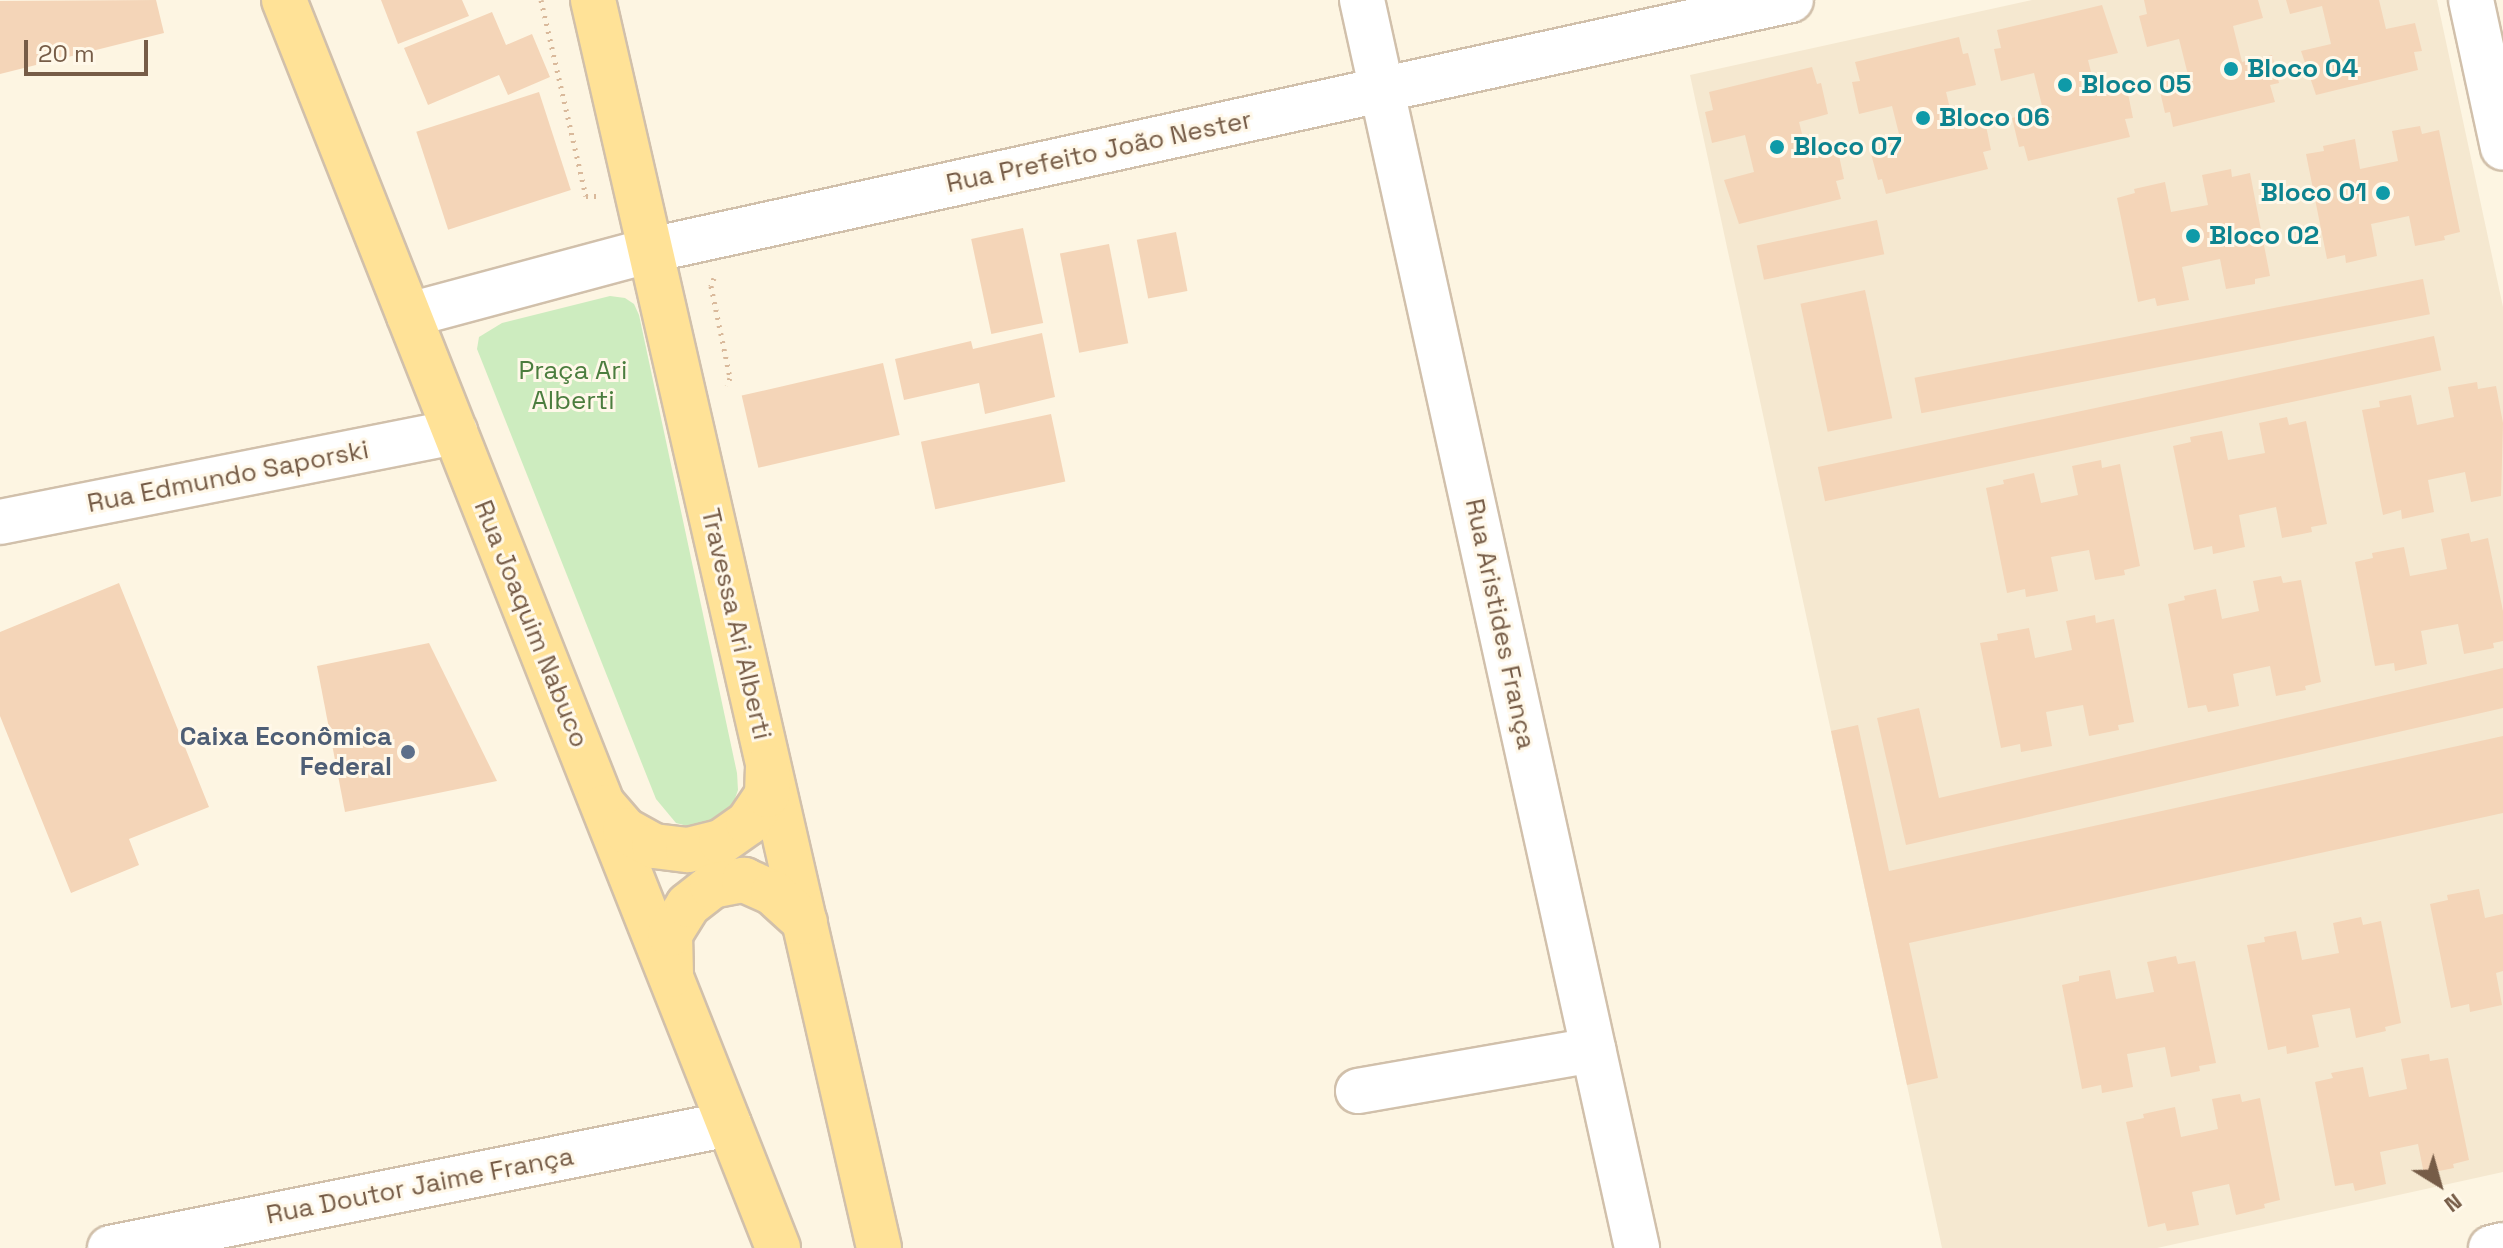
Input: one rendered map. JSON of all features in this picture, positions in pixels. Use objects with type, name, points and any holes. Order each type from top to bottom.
[{"type":"main road","name":"Travessa Ari Alberti","points":[[593,0],[879,1248]]},
{"type":"main road","name":"Rua Joaquim Nabuco","points":[[284,7],[778,1248]]},
{"type":"main road","points":[[603,805],[625,830],[654,846],[688,850],[721,842],[748,823],[767,795],[768,764]]},
{"type":"main road","points":[[671,977],[670,934],[688,905],[712,886],[744,880],[773,893],[805,922]]},
{"type":"street","name":"Rua Aristides França","points":[[1362,0],[1637,1248]]},
{"type":"street","name":"Rua Prefeito João Nester","points":[[409,315],[651,250],[1791,0]]},
{"type":"street","points":[[2471,0],[2503,148]]},
{"type":"street","name":"Rua Edmundo Saporski","points":[[0,522],[455,432]]},
{"type":"street","points":[[1358,1091],[1593,1050]]},
{"type":"street","name":"Rua Doutor Jaime França","points":[[110,1248],[729,1124]]},
{"type":"street","points":[[2491,1248],[2503,1245]]},
{"type":"path","points":[[541,0],[586,196]]},
{"type":"path","points":[[717,321],[711,286],[715,276],[723,273]]},
{"type":"shaded area","points":[[2032,0],[2437,0],[2503,307],[2503,1172],[2157,1248],[1942,1248],[1690,75]]},
{"type":"green space","name":"Praça Ari Alberti","points":[[610,296],[625,298],[634,304],[639,315],[737,773],[738,790],[731,810],[713,824],[695,828],[676,823],[656,799],[477,349],[479,337],[502,323]]},
{"type":"building","points":[[156,0],[164,33],[0,74],[0,1]]},
{"type":"building","points":[[381,0],[462,0],[469,16],[398,44]]},
{"type":"building","name":"Bloco 04","points":[[2144,0],[2258,0],[2263,18],[2233,26],[2242,62],[2272,55],[2279,83],[2270,85],[2275,102],[2173,127],[2170,112],[2165,113],[2158,83],[2188,75],[2179,39],[2147,47],[2139,16],[2147,14]]},
{"type":"building","points":[[2286,0],[2379,0],[2386,29],[2415,23],[2422,51],[2414,52],[2418,70],[2316,95],[2301,51],[2331,44],[2322,6],[2290,14]]},
{"type":"building","name":"Bloco 05","points":[[2102,5],[2118,53],[2088,60],[2097,96],[2127,89],[2133,118],[2125,119],[2130,137],[2028,161],[2024,146],[2019,147],[2012,118],[2043,110],[2034,73],[2001,81],[1994,49],[2001,48],[1997,30]]},
{"type":"building","points":[[492,12],[506,45],[532,34],[550,77],[508,95],[499,75],[428,105],[404,48]]},
{"type":"building","name":"Bloco 06","points":[[1959,37],[1963,54],[1968,53],[1976,85],[1946,92],[1955,129],[1985,121],[1991,150],[1983,152],[1988,169],[1886,194],[1882,179],[1878,180],[1870,150],[1901,142],[1892,106],[1859,114],[1852,82],[1860,81],[1855,62]]},
{"type":"building","name":"Bloco 07","points":[[1812,67],[1817,84],[1821,83],[1828,114],[1799,122],[1808,158],[1838,151],[1844,179],[1836,181],[1841,199],[1739,224],[1724,180],[1754,172],[1745,135],[1712,143],[1705,112],[1713,110],[1709,92]]},
{"type":"building","points":[[539,92],[571,190],[448,230],[416,132]]},
{"type":"building","name":"Bloco 01","points":[[2420,126],[2422,134],[2439,130],[2460,232],[2444,236],[2445,240],[2415,246],[2409,216],[2371,224],[2377,256],[2346,263],[2345,255],[2327,259],[2306,154],[2324,151],[2323,146],[2355,139],[2360,169],[2398,161],[2392,131]]},
{"type":"building","name":"Bloco 02","points":[[2231,169],[2232,177],[2250,173],[2270,276],[2255,279],[2255,284],[2226,289],[2220,259],[2182,267],[2189,300],[2157,306],[2155,298],[2138,302],[2117,198],[2135,193],[2134,189],[2165,182],[2171,212],[2208,205],[2202,175]]},
{"type":"building","points":[[1877,220],[1884,254],[1764,280],[1757,246]]},
{"type":"building","points":[[1023,228],[1043,323],[991,334],[971,239]]},
{"type":"building","points":[[1176,232],[1187,291],[1148,299],[1137,240]]},
{"type":"building","points":[[1109,244],[1128,343],[1079,353],[1060,254]]},
{"type":"building","points":[[2423,279],[2430,314],[1921,413],[1915,378]]},
{"type":"building","points":[[1865,290],[1892,418],[1828,432],[1800,304]]},
{"type":"building","points":[[1042,333],[1055,397],[985,414],[979,383],[904,400],[895,359],[971,341],[973,349]]},
{"type":"building","points":[[2434,336],[2441,370],[1825,501],[1818,467]]},
{"type":"building","points":[[883,363],[900,435],[758,468],[742,396]]},
{"type":"building","points":[[2477,382],[2478,389],[2496,386],[2503,423],[2501,496],[2471,502],[2465,472],[2428,480],[2434,512],[2402,519],[2401,510],[2383,515],[2362,410],[2380,407],[2379,401],[2411,395],[2417,425],[2454,417],[2448,387]]},
{"type":"building","points":[[1051,414],[1065,481],[935,509],[921,442]]},
{"type":"building","points":[[2287,417],[2289,425],[2306,421],[2327,524],[2311,527],[2312,532],[2282,538],[2276,507],[2239,515],[2245,547],[2213,554],[2212,546],[2194,550],[2173,446],[2191,442],[2190,437],[2222,431],[2228,460],[2265,453],[2259,423]]},
{"type":"building","points":[[2101,460],[2102,468],[2120,464],[2140,566],[2124,570],[2125,575],[2095,580],[2089,550],[2051,557],[2058,591],[2026,597],[2025,589],[2007,593],[1986,488],[2004,484],[2003,480],[2034,473],[2041,503],[2078,495],[2072,466]]},
{"type":"building","points":[[2469,533],[2471,542],[2488,538],[2503,611],[2503,641],[2493,643],[2494,648],[2464,654],[2458,624],[2421,631],[2427,664],[2395,671],[2394,663],[2375,666],[2355,562],[2373,558],[2372,553],[2404,547],[2410,576],[2447,569],[2441,539]]},
{"type":"building","points":[[2281,576],[2283,583],[2301,580],[2321,682],[2305,686],[2306,690],[2276,696],[2270,666],[2233,674],[2239,706],[2208,712],[2206,705],[2188,708],[2168,604],[2185,600],[2184,596],[2216,589],[2222,619],[2259,611],[2253,581]]},
{"type":"building","points":[[119,583],[209,807],[129,839],[139,865],[71,893],[0,716],[0,632]]},
{"type":"building","points":[[2095,615],[2096,623],[2114,619],[2134,722],[2118,725],[2119,730],[2089,736],[2083,705],[2046,712],[2052,746],[2021,752],[2020,744],[2001,748],[1980,643],[1998,640],[1997,634],[2029,628],[2035,658],[2072,650],[2066,621]]},
{"type":"building","name":"Caixa Econômica Federal","points":[[429,643],[497,781],[345,812],[317,666]]},
{"type":"building","points":[[2503,668],[2503,708],[1906,845],[1877,718],[1919,708],[1939,798]]},
{"type":"building","points":[[1858,725],[1889,871],[2503,736],[2503,813],[1909,943],[1938,1078],[1907,1085],[1831,731]]},
{"type":"building","points":[[2479,889],[2485,918],[2503,914],[2503,971],[2496,973],[2502,1005],[2470,1012],[2469,1004],[2451,1008],[2430,904],[2448,900],[2447,895]]},
{"type":"building","points":[[2361,917],[2363,925],[2381,921],[2401,1023],[2385,1027],[2386,1031],[2356,1038],[2350,1008],[2312,1015],[2319,1047],[2287,1054],[2286,1046],[2268,1050],[2247,945],[2265,942],[2264,937],[2296,931],[2302,960],[2339,953],[2333,923]]},
{"type":"building","points":[[2176,956],[2178,964],[2195,961],[2216,1063],[2199,1066],[2200,1071],[2171,1077],[2165,1047],[2127,1054],[2133,1087],[2102,1093],[2101,1085],[2082,1089],[2062,985],[2079,981],[2079,976],[2110,970],[2116,999],[2154,992],[2147,962]]},
{"type":"building","points":[[2429,1054],[2430,1061],[2448,1058],[2469,1160],[2453,1164],[2454,1168],[2424,1174],[2418,1144],[2380,1152],[2386,1184],[2355,1191],[2353,1183],[2335,1186],[2315,1082],[2333,1078],[2331,1073],[2363,1067],[2369,1097],[2407,1089],[2401,1059]]},
{"type":"building","points":[[2240,1094],[2242,1102],[2260,1098],[2280,1200],[2264,1204],[2265,1208],[2236,1215],[2229,1184],[2192,1192],[2199,1225],[2167,1231],[2165,1223],[2148,1227],[2126,1122],[2144,1118],[2143,1114],[2175,1107],[2181,1137],[2218,1129],[2212,1099]]},
{"type":"place","name":"Bloco 04","points":[[2231,69]]},
{"type":"place","name":"Bloco 05","points":[[2065,85]]},
{"type":"place","name":"Bloco 06","points":[[1923,118]]},
{"type":"place","name":"Bloco 07","points":[[1777,147]]},
{"type":"place","name":"Bloco 01","points":[[2383,193]]},
{"type":"place","name":"Bloco 02","points":[[2193,236]]},
{"type":"place","name":"Caixa Econômica Federal","points":[[408,752]]}]
